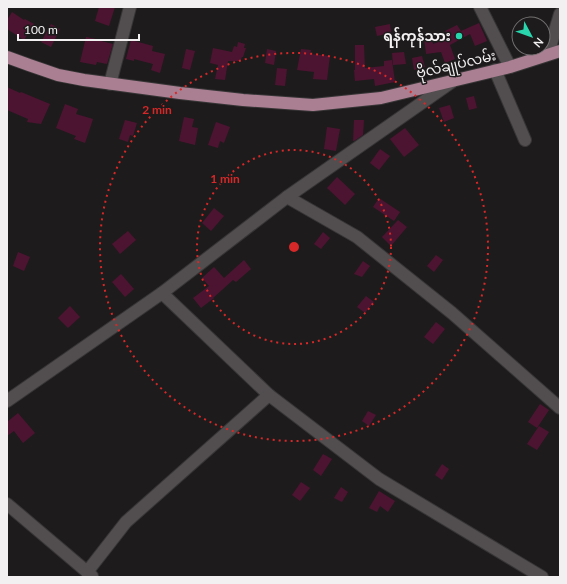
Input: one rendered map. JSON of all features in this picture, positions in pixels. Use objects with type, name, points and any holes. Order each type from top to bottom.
[{"type":"main road","name":"ဗိုလ်ချုပ်လမ်း","points":[[7,57],[29,66],[75,79],[243,100],[313,105],[381,98],[458,78],[510,67],[542,56]]},
{"type":"street","points":[[110,84],[130,7]]},
{"type":"street","points":[[480,7],[510,67]]},
{"type":"street","points":[[551,44],[560,14]]},
{"type":"street","points":[[495,70],[525,140]]},
{"type":"street","points":[[7,401],[162,293],[287,197],[458,78]]},
{"type":"street","points":[[287,197],[357,237],[452,312],[560,408]]},
{"type":"street","points":[[162,293],[269,395],[379,479],[542,577]]},
{"type":"street","points":[[7,504],[90,574],[126,522],[269,395]]},
{"type":"building","points":[[99,7],[115,7],[109,26],[95,21]]},
{"type":"building","points":[[12,12],[24,20],[25,19],[34,24],[24,40],[7,29],[7,20]]},
{"type":"building","points":[[479,23],[487,41],[475,46],[470,34],[450,45],[455,59],[445,63],[441,52],[426,54],[424,38],[432,37],[433,44],[449,38],[445,31],[457,25],[461,31]]},
{"type":"building","points":[[51,24],[60,29],[51,47],[41,42]]},
{"type":"building","points":[[390,24],[391,33],[377,36],[375,27]]},
{"type":"building","points":[[86,37],[113,44],[107,64],[97,62],[96,65],[80,62]]},
{"type":"building","points":[[131,40],[153,46],[152,51],[165,54],[160,73],[151,70],[153,64],[134,59],[134,61],[126,59]]},
{"type":"building","points":[[238,42],[245,44],[244,48],[246,48],[243,57],[240,61],[228,61],[225,80],[215,79],[218,65],[210,63],[213,48],[232,52],[234,46],[237,47]]},
{"type":"building","points":[[355,45],[364,45],[365,68],[384,66],[384,61],[392,60],[395,82],[375,86],[374,79],[355,81]]},
{"type":"building","points":[[186,49],[195,51],[190,70],[182,68]]},
{"type":"building","points":[[267,49],[276,51],[274,65],[265,63]]},
{"type":"building","points":[[301,49],[311,50],[310,54],[330,56],[327,80],[313,79],[314,72],[297,70]]},
{"type":"building","points":[[404,52],[406,64],[393,65],[392,53]]},
{"type":"building","points":[[422,56],[425,67],[414,70],[412,58]]},
{"type":"building","points":[[277,68],[287,69],[285,86],[275,85]]},
{"type":"building","points":[[7,87],[50,104],[41,124],[27,122],[28,119],[7,110]]},
{"type":"building","points":[[474,96],[477,108],[469,110],[466,98]]},
{"type":"building","points":[[65,104],[78,109],[76,114],[93,119],[85,143],[74,139],[76,136],[56,128]]},
{"type":"building","points":[[450,105],[454,118],[444,122],[439,108]]},
{"type":"building","points":[[184,117],[194,119],[192,127],[198,128],[195,145],[179,141]]},
{"type":"building","points":[[125,120],[137,123],[133,136],[130,135],[128,142],[119,139]]},
{"type":"building","points":[[354,120],[364,120],[363,135],[353,141]]},
{"type":"building","points":[[216,122],[230,127],[224,143],[220,141],[218,148],[208,145]]},
{"type":"building","points":[[327,127],[340,129],[336,151],[324,149]]},
{"type":"building","points":[[405,128],[419,145],[404,157],[390,139]]},
{"type":"building","points":[[380,149],[390,156],[379,170],[370,163]]},
{"type":"building","points":[[337,177],[355,194],[345,205],[327,188]]},
{"type":"building","points":[[379,198],[400,212],[394,221],[373,207]]},
{"type":"building","points":[[214,208],[224,216],[211,231],[202,223]]},
{"type":"building","points":[[398,220],[407,227],[391,246],[382,237]]},
{"type":"building","points":[[128,231],[136,240],[120,254],[112,244]]},
{"type":"building","points":[[323,232],[330,238],[321,249],[314,244]]},
{"type":"building","points":[[18,252],[30,257],[24,271],[13,266]]},
{"type":"building","points":[[436,255],[443,260],[434,272],[427,266]]},
{"type":"building","points":[[244,260],[251,269],[236,282],[233,280],[201,308],[193,298],[209,286],[202,278],[214,267],[224,278]]},
{"type":"building","points":[[363,261],[370,266],[362,277],[354,274]]},
{"type":"building","points":[[121,274],[134,289],[125,297],[112,282]]},
{"type":"building","points":[[366,296],[374,302],[365,313],[357,307]]},
{"type":"building","points":[[70,306],[80,317],[68,328],[58,318]]},
{"type":"building","points":[[436,322],[445,329],[433,344],[424,337]]},
{"type":"building","points":[[540,404],[549,410],[537,428],[528,422]]},
{"type":"building","points":[[368,411],[376,415],[369,426],[362,421]]},
{"type":"building","points":[[18,413],[35,433],[23,443],[14,431],[7,436],[7,422]]},
{"type":"building","points":[[539,426],[549,432],[537,450],[527,444]]},
{"type":"building","points":[[323,454],[332,459],[321,476],[313,470]]},
{"type":"building","points":[[442,464],[449,469],[442,480],[435,475]]},
{"type":"building","points":[[301,482],[310,488],[300,501],[292,495]]},
{"type":"building","points":[[341,487],[348,492],[342,502],[334,498]]},
{"type":"building","points":[[379,491],[395,501],[388,512],[380,506],[377,512],[369,508]]},
{"type":"place","name":"ရန်ကုန်သား","points":[[459,36]]}]
